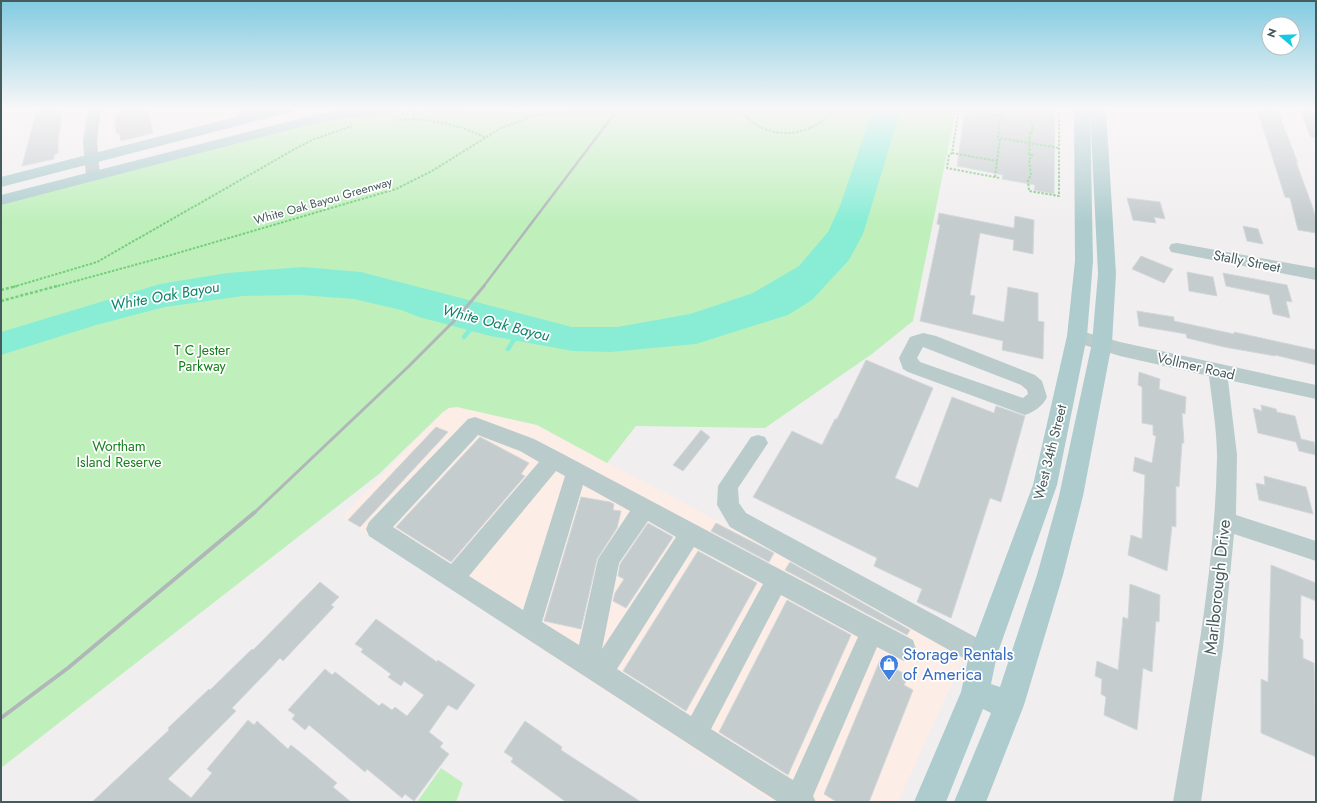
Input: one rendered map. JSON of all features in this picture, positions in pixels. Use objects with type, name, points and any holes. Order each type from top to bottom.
[{"type":"main road","points":[[1,182],[132,146]]},
{"type":"main road","points":[[1,200],[208,146]]},
{"type":"main road","name":"West 34th Street","points":[[930,802],[975,692],[983,655],[1044,485],[1077,336],[1084,261],[1082,146]]},
{"type":"main road","name":"West 34th Street","points":[[970,802],[1009,705],[1050,575],[1071,496],[1102,343],[1107,274],[1100,146]]},
{"type":"main road","points":[[1044,485],[1071,496]]},
{"type":"main road","points":[[975,692],[1009,705]]},
{"type":"street","points":[[91,146],[93,176]]},
{"type":"street","name":"Stally Street","points":[[1177,248],[1316,274]]},
{"type":"street","name":"Vollmer Road","points":[[1077,336],[1218,372],[1316,392]]},
{"type":"street","points":[[930,341],[1028,380],[1035,386],[1038,397],[1025,407],[914,367],[908,364],[908,358],[916,342],[930,341]]},
{"type":"street","name":"Marlborough Drive","points":[[1186,802],[1211,648],[1225,521],[1227,455],[1218,372]]},
{"type":"street","points":[[1038,397],[1062,406]]},
{"type":"street","points":[[872,632],[800,801],[377,529],[475,425],[527,445],[577,471],[904,649]]},
{"type":"street","points":[[758,443],[728,486],[728,505],[738,520],[983,655]]},
{"type":"street","points":[[453,578],[554,459]]},
{"type":"street","points":[[528,627],[577,471]]},
{"type":"street","points":[[594,669],[609,559],[644,508]]},
{"type":"street","points":[[1225,521],[1316,551]]},
{"type":"street","points":[[594,669],[691,533]]},
{"type":"street","points":[[695,734],[777,580]]},
{"type":"path","points":[[1,290],[47,278],[97,262],[300,146]]},
{"type":"path","name":"White Oak Bayou Greenway","points":[[1,302],[382,194],[422,179],[473,146]]},
{"type":"path","points":[[953,146],[952,153],[949,155],[947,168],[1000,178]]},
{"type":"path","points":[[995,177],[999,146]]},
{"type":"path","points":[[1029,146],[1029,155],[1032,155],[1031,159],[1029,160],[1031,175],[1028,180],[1029,191],[1059,196],[1059,148],[1050,146]]},
{"type":"path","points":[[952,153],[997,161]]},
{"type":"shaded area","points":[[457,407],[537,425],[966,653],[898,802],[773,802],[342,517],[443,412],[449,408]]},
{"type":"green space","name":"T C Jester Parkway","points":[[223,146],[948,146],[913,321],[872,354],[765,428],[636,426],[607,463],[537,425],[457,407],[449,408],[443,412],[379,474],[1,768],[1,203]]},
{"type":"green space","points":[[441,768],[463,783],[456,802],[417,802]]},
{"type":"water","name":"White Oak Bayou","points":[[860,146],[890,146],[863,234],[849,260],[812,300],[788,315],[696,344],[611,352],[573,351],[490,336],[419,317],[401,310],[354,299],[300,295],[243,296],[165,307],[96,325],[1,355],[1,332],[160,284],[227,273],[303,267],[361,272],[572,327],[617,327],[690,314],[753,293],[799,266],[828,232],[840,206]]},
{"type":"building","points":[[27,146],[58,146],[58,153],[54,155],[54,159],[22,166]]},
{"type":"building","points":[[960,146],[1055,146],[1054,194],[1034,190],[1035,185],[1002,179],[1003,175],[957,166]]},
{"type":"building","points":[[1269,146],[1292,146],[1313,208],[1316,219],[1316,233],[1298,230],[1290,198],[1285,197]]},
{"type":"building","points":[[1127,198],[1160,202],[1165,219],[1154,217],[1156,223],[1133,220]]},
{"type":"building","points":[[939,213],[1014,228],[1015,216],[1034,220],[1033,254],[1013,250],[1014,240],[980,233],[970,295],[975,296],[972,314],[1004,322],[1008,287],[1038,293],[1038,321],[1044,322],[1043,359],[1002,350],[1003,341],[920,321],[940,225],[937,224]]},
{"type":"building","points":[[1243,226],[1258,229],[1263,244],[1247,241]]},
{"type":"building","points":[[1141,256],[1173,269],[1164,283],[1132,269]]},
{"type":"building","points":[[1187,272],[1213,277],[1217,296],[1189,291]]},
{"type":"building","points":[[1223,273],[1287,285],[1292,302],[1286,301],[1290,318],[1273,314],[1269,295],[1226,286]]},
{"type":"building","points":[[1137,311],[1174,317],[1174,321],[1234,334],[1234,332],[1316,350],[1316,365],[1275,355],[1224,347],[1187,338],[1186,334],[1139,326]]},
{"type":"building","points":[[866,360],[933,388],[895,478],[918,488],[952,397],[994,413],[996,406],[1025,416],[1001,502],[990,498],[951,618],[917,602],[922,589],[874,566],[877,558],[753,497],[792,431],[822,445],[835,419],[837,419]]},
{"type":"building","points":[[1139,372],[1160,379],[1159,389],[1186,397],[1185,414],[1182,413],[1184,443],[1182,443],[1179,487],[1176,486],[1176,527],[1172,526],[1167,571],[1128,555],[1131,535],[1142,539],[1145,475],[1133,471],[1135,457],[1152,463],[1156,436],[1153,435],[1153,425],[1142,423],[1142,387],[1138,385]]},
{"type":"building","points":[[1261,405],[1276,409],[1277,412],[1295,416],[1301,439],[1314,442],[1316,455],[1299,451],[1296,442],[1258,433],[1253,408],[1262,411]]},
{"type":"building","points":[[436,427],[448,432],[360,527],[348,520]]},
{"type":"building","points":[[701,430],[710,437],[683,471],[673,465]]},
{"type":"building","points":[[480,437],[529,463],[521,474],[525,476],[451,562],[396,527]]},
{"type":"building","points":[[1264,476],[1306,487],[1313,514],[1259,500],[1256,483],[1265,485]]},
{"type":"building","points":[[581,497],[610,502],[614,504],[613,510],[621,511],[617,528],[597,559],[581,629],[544,621]]},
{"type":"building","points":[[648,523],[673,537],[626,608],[613,601],[615,593],[624,579],[618,576],[620,564]]},
{"type":"building","points":[[716,523],[774,553],[769,562],[711,531]]},
{"type":"building","points":[[698,551],[757,583],[686,711],[623,671]]},
{"type":"building","points":[[790,562],[910,630],[907,635],[785,570]]},
{"type":"building","points":[[1271,565],[1316,583],[1316,601],[1301,595],[1300,638],[1303,640],[1303,658],[1314,663],[1316,757],[1261,733],[1261,679],[1268,682]]},
{"type":"building","points":[[320,582],[339,597],[331,605],[334,607],[283,661],[280,658],[232,708],[236,711],[168,779],[191,798],[212,773],[207,769],[248,720],[254,725],[257,721],[288,749],[291,745],[337,783],[333,787],[351,802],[92,802],[169,730],[168,728],[209,689],[210,690],[252,649],[253,650]]},
{"type":"building","points":[[1130,584],[1160,595],[1159,622],[1156,621],[1152,672],[1143,668],[1137,730],[1104,715],[1106,697],[1101,694],[1102,679],[1095,676],[1097,661],[1118,670],[1123,617],[1128,619]]},
{"type":"building","points":[[787,600],[851,635],[788,775],[719,732]]},
{"type":"building","points":[[376,619],[437,662],[438,660],[475,685],[457,710],[448,705],[429,732],[443,743],[440,747],[449,754],[414,801],[405,794],[402,798],[367,769],[365,772],[309,725],[305,730],[292,719],[295,715],[288,710],[325,669],[332,675],[335,672],[379,706],[382,703],[392,710],[395,707],[407,716],[424,695],[404,681],[401,686],[388,677],[391,674],[361,652],[363,649],[355,644]]},
{"type":"building","points":[[880,660],[908,676],[904,685],[913,690],[869,802],[837,802],[824,794]]},
{"type":"building","points":[[525,721],[562,747],[561,750],[641,802],[566,802],[511,762],[513,758],[504,752]]},
{"type":"waterway","name":"White Oak Bayou","points":[[464,337],[473,326]]},
{"type":"waterway","name":"White Oak Bayou","points":[[508,349],[517,335]]},
{"type":"railway","points":[[483,287],[590,146]]},
{"type":"railway","points":[[254,513],[408,367],[457,318],[484,286]]},
{"type":"railway","points":[[1,718],[68,668],[255,512]]},
{"type":"place","name":"Storage Rentals of America","points":[[889,681]]},
{"type":"park label","name":"Wortham Island Reserve","points":[[119,454]]}]
